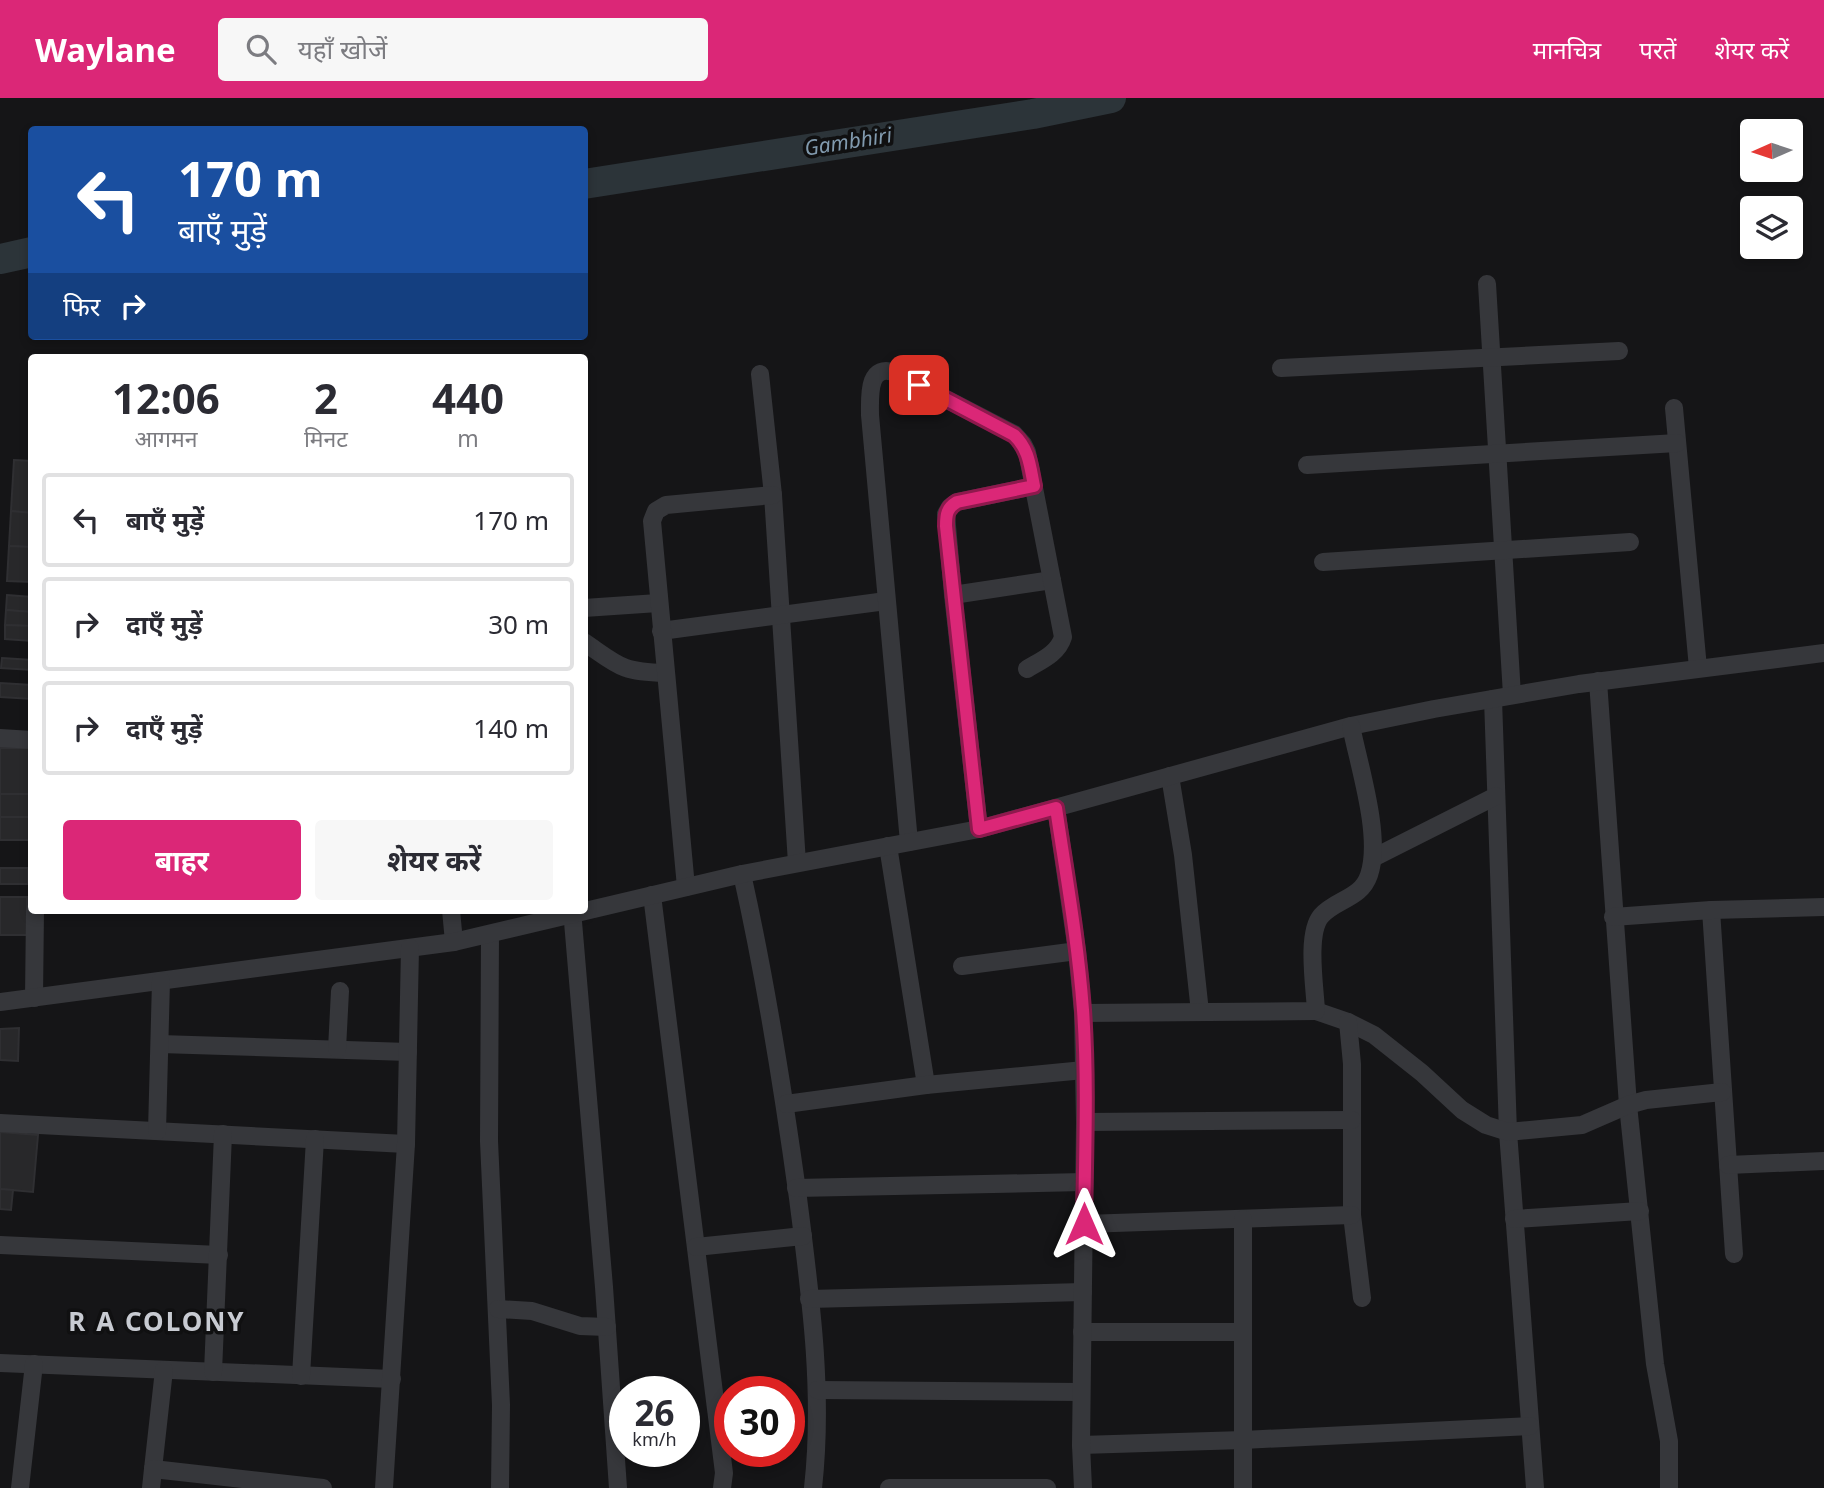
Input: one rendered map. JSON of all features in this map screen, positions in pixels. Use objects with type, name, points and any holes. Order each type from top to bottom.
[{"type":"street","points":[[1487,284],[1512,695]]},
{"type":"street","points":[[1281,368],[1619,351]]},
{"type":"street","points":[[909,842],[870,415],[870,389],[873,379],[880,372],[887,370],[896,373],[1014,435],[1027,452],[1062,626],[1060,646],[1027,669]]},
{"type":"street","points":[[760,374],[773,495],[797,863]]},
{"type":"street","points":[[1674,408],[1698,668]]},
{"type":"street","points":[[1307,465],[1678,443]]},
{"type":"street","points":[[979,829],[946,514],[950,507],[968,499],[1034,486]]},
{"type":"street","points":[[686,887],[652,521],[656,511],[666,505],[773,495]]},
{"type":"street","points":[[1323,562],[1630,542]]},
{"type":"street","points":[[953,595],[1052,580]]},
{"type":"street","points":[[661,631],[886,601]]},
{"type":"street","points":[[588,608],[658,603]]},
{"type":"street","points":[[588,645],[620,668],[637,673],[665,673]]},
{"type":"street","points":[[588,909],[742,874],[979,829],[1351,726],[1598,681],[1824,653]]},
{"type":"street","points":[[1598,681],[1628,1105],[1655,1364],[1669,1441],[1669,1487],[1650,1488]]},
{"type":"street","points":[[1493,699],[1508,1132],[1535,1488]]},
{"type":"street","points":[[1316,1011],[1313,944],[1315,928],[1322,915],[1359,892],[1368,877],[1373,858],[1373,834],[1351,726]]},
{"type":"street","points":[[0,738],[28,740]]},
{"type":"street","points":[[1170,776],[1200,1012]]},
{"type":"street","points":[[1373,858],[1496,796]]},
{"type":"street","points":[[1056,808],[1077,951],[1083,1013],[1083,1488]]},
{"type":"street","points":[[887,846],[926,1085]]},
{"type":"street","points":[[742,874],[762,961],[786,1104],[803,1236],[817,1390],[817,1456],[813,1488]]},
{"type":"street","points":[[652,895],[724,1473],[722,1488]]},
{"type":"street","points":[[1614,916],[1824,907]]},
{"type":"street","points":[[1712,910],[1734,1254]]},
{"type":"street","points":[[34,998],[35,914]]},
{"type":"street","points":[[451,914],[454,942]]},
{"type":"street","points":[[0,1002],[454,942],[565,914]]},
{"type":"street","points":[[572,914],[618,1488]]},
{"type":"street","points":[[490,934],[489,1141],[498,1309],[500,1488]]},
{"type":"street","points":[[384,1488],[406,1144],[410,948]]},
{"type":"street","points":[[962,966],[1077,951]]},
{"type":"street","points":[[157,1131],[161,981]]},
{"type":"street","points":[[337,1049],[340,991]]},
{"type":"street","points":[[1083,1013],[1316,1011],[1349,1022],[1374,1035],[1422,1073],[1462,1110],[1486,1125],[1508,1132],[1582,1125],[1646,1100],[1722,1092]]},
{"type":"street","points":[[1349,1022],[1352,1065],[1352,1215],[1362,1298]]},
{"type":"street","points":[[160,1044],[408,1052]]},
{"type":"street","points":[[786,1104],[926,1085],[1084,1070]]},
{"type":"street","points":[[1085,1122],[1352,1120]]},
{"type":"street","points":[[0,1123],[406,1144]]},
{"type":"street","points":[[214,1372],[223,1134]]},
{"type":"street","points":[[301,1376],[315,1139]]},
{"type":"street","points":[[1728,1165],[1824,1161]]},
{"type":"street","points":[[796,1188],[1084,1182]]},
{"type":"street","points":[[1514,1219],[1640,1211]]},
{"type":"street","points":[[1084,1224],[1352,1215]]},
{"type":"street","points":[[1243,1219],[1243,1488]]},
{"type":"street","points":[[696,1247],[803,1236]]},
{"type":"street","points":[[0,1245],[219,1255]]},
{"type":"street","points":[[809,1299],[1083,1292]]},
{"type":"street","points":[[498,1309],[532,1311],[580,1326],[607,1327]]},
{"type":"street","points":[[1082,1332],[1243,1332]]},
{"type":"street","points":[[0,1363],[392,1379]]},
{"type":"street","points":[[20,1488],[34,1364]]},
{"type":"street","points":[[151,1488],[164,1370]]},
{"type":"street","points":[[817,1390],[1082,1392]]},
{"type":"street","points":[[1081,1445],[1530,1426]]},
{"type":"street","points":[[153,1469],[323,1488]]},
{"type":"street","points":[[889,1488],[1047,1488]]},
{"type":"building","points":[[14,460],[28,461],[28,513],[11,511]]},
{"type":"building","points":[[11,511],[28,513],[28,547],[9,546]]},
{"type":"building","points":[[9,546],[28,547],[28,582],[7,581]]},
{"type":"building","points":[[7,595],[28,597],[28,612],[6,610]]},
{"type":"building","points":[[6,610],[28,612],[28,626],[5,625]]},
{"type":"building","points":[[5,625],[28,626],[28,641],[5,639]]},
{"type":"building","points":[[2,658],[28,660],[28,670],[1,668]]},
{"type":"building","points":[[0,683],[28,685],[28,699],[0,697]]},
{"type":"building","points":[[0,748],[28,748],[28,794],[0,794]]},
{"type":"building","points":[[0,794],[28,794],[28,817],[0,817]]},
{"type":"building","points":[[0,817],[28,817],[28,840],[0,840]]},
{"type":"building","points":[[0,868],[28,868],[28,884],[0,884]]},
{"type":"building","points":[[0,897],[27,897],[27,935],[0,935]]},
{"type":"building","points":[[19,1028],[18,1061],[0,1060],[0,1029]]},
{"type":"building","points":[[0,1132],[38,1135],[33,1192],[0,1189]]},
{"type":"building","points":[[0,1189],[13,1190],[11,1210],[0,1209]]},
{"type":"waterway","name":"Gambhiri","points":[[588,183],[1033,114],[1111,98]]},
{"type":"waterway","name":"Gambhiri","points":[[0,259],[28,253]]},
{"type":"district","name":"R A COLONY","points":[[157,1321]]},
{"type":"route","points":[[919,385],[1014,435],[1027,452],[1034,486],[957,502],[946,514],[946,526],[979,829],[1056,808],[1077,951],[1083,1013],[1084,1224]]}]
